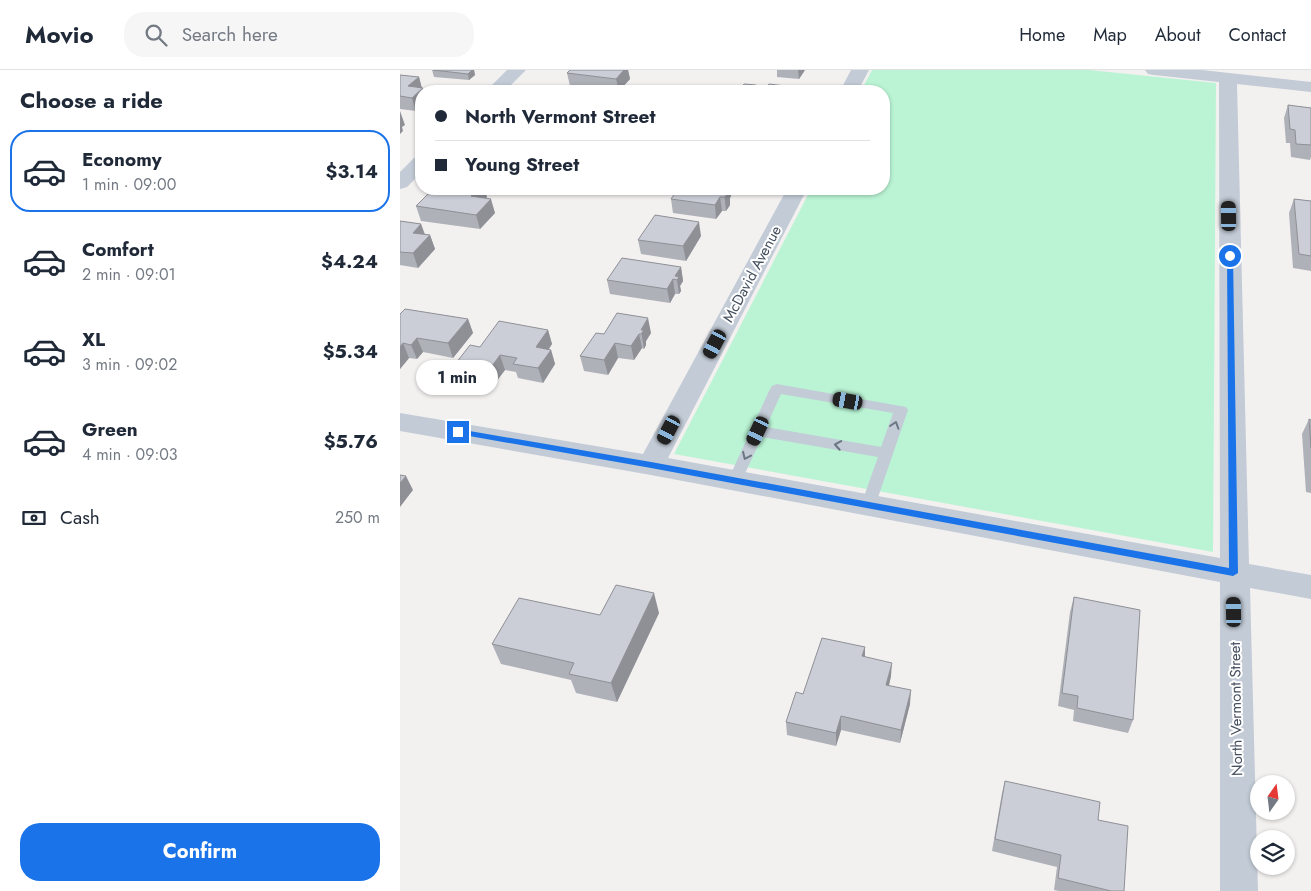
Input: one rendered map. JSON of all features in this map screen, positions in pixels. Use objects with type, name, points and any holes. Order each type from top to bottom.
[{"type":"street","points":[[501,85],[517,70]]},
{"type":"street","points":[[852,85],[860,70]]},
{"type":"street","points":[[1154,70],[1311,86]]},
{"type":"street","name":"North Vermont Street","points":[[1228,78],[1233,573],[1239,891]]},
{"type":"street","points":[[400,183],[415,168]]},
{"type":"street","name":"McDavid Avenue","points":[[651,465],[794,195]]},
{"type":"street","points":[[400,422],[735,480],[1311,587]]},
{"type":"lane","points":[[735,480],[777,389],[901,410],[869,505]]},
{"type":"lane","points":[[758,431],[886,453]]},
{"type":"green space","points":[[872,70],[1089,70],[1216,83],[1213,552],[674,454],[808,195],[890,195],[890,85],[864,85]]},
{"type":"building","points":[[433,70],[472,70],[468,74]]},
{"type":"building","points":[[570,70],[624,70],[616,79],[567,73]]},
{"type":"building","points":[[400,75],[419,77],[408,86],[415,87],[415,95],[412,98],[400,96]]},
{"type":"building","points":[[1288,105],[1311,108],[1311,145],[1296,144],[1295,130],[1290,129]]},
{"type":"building","points":[[427,195],[472,195],[491,199],[476,215],[416,206]]},
{"type":"building","points":[[674,195],[726,195],[725,197],[720,197],[715,205],[671,199]]},
{"type":"building","points":[[1294,199],[1311,201],[1311,256],[1299,254]]},
{"type":"building","points":[[655,215],[699,222],[683,246],[638,240]]},
{"type":"building","points":[[400,221],[421,224],[413,233],[430,235],[413,253],[400,252]]},
{"type":"building","points":[[622,258],[681,267],[675,276],[679,277],[677,280],[673,279],[667,289],[607,280]]},
{"type":"building","points":[[405,309],[468,319],[448,343],[417,338],[411,345],[403,343],[400,347],[400,314]]},
{"type":"building","points":[[617,313],[648,318],[641,330],[644,330],[631,346],[615,343],[604,360],[580,356],[596,333],[604,334]]},
{"type":"building","points":[[499,321],[548,330],[536,347],[551,350],[538,368],[513,364],[517,358],[500,355],[487,373],[453,367],[470,345],[480,347]]},
{"type":"building","points":[[1309,419],[1311,420],[1311,448]]},
{"type":"building","points":[[400,475],[406,476],[400,483]]},
{"type":"building","points":[[616,585],[654,593],[611,683],[569,674],[574,663],[492,644],[519,598],[600,615]]},
{"type":"building","points":[[1074,597],[1140,610],[1133,720],[1077,708],[1078,696],[1062,693]]},
{"type":"building","points":[[822,638],[865,647],[862,656],[892,663],[886,685],[911,690],[901,730],[841,716],[836,733],[786,722],[796,692],[803,694]]},
{"type":"building","points":[[1005,781],[1100,802],[1098,820],[1128,826],[1124,891],[1111,891],[1058,878],[1061,855],[995,839]]},
{"type":"route","points":[[458,432],[651,465],[1233,573],[1230,256]]}]
